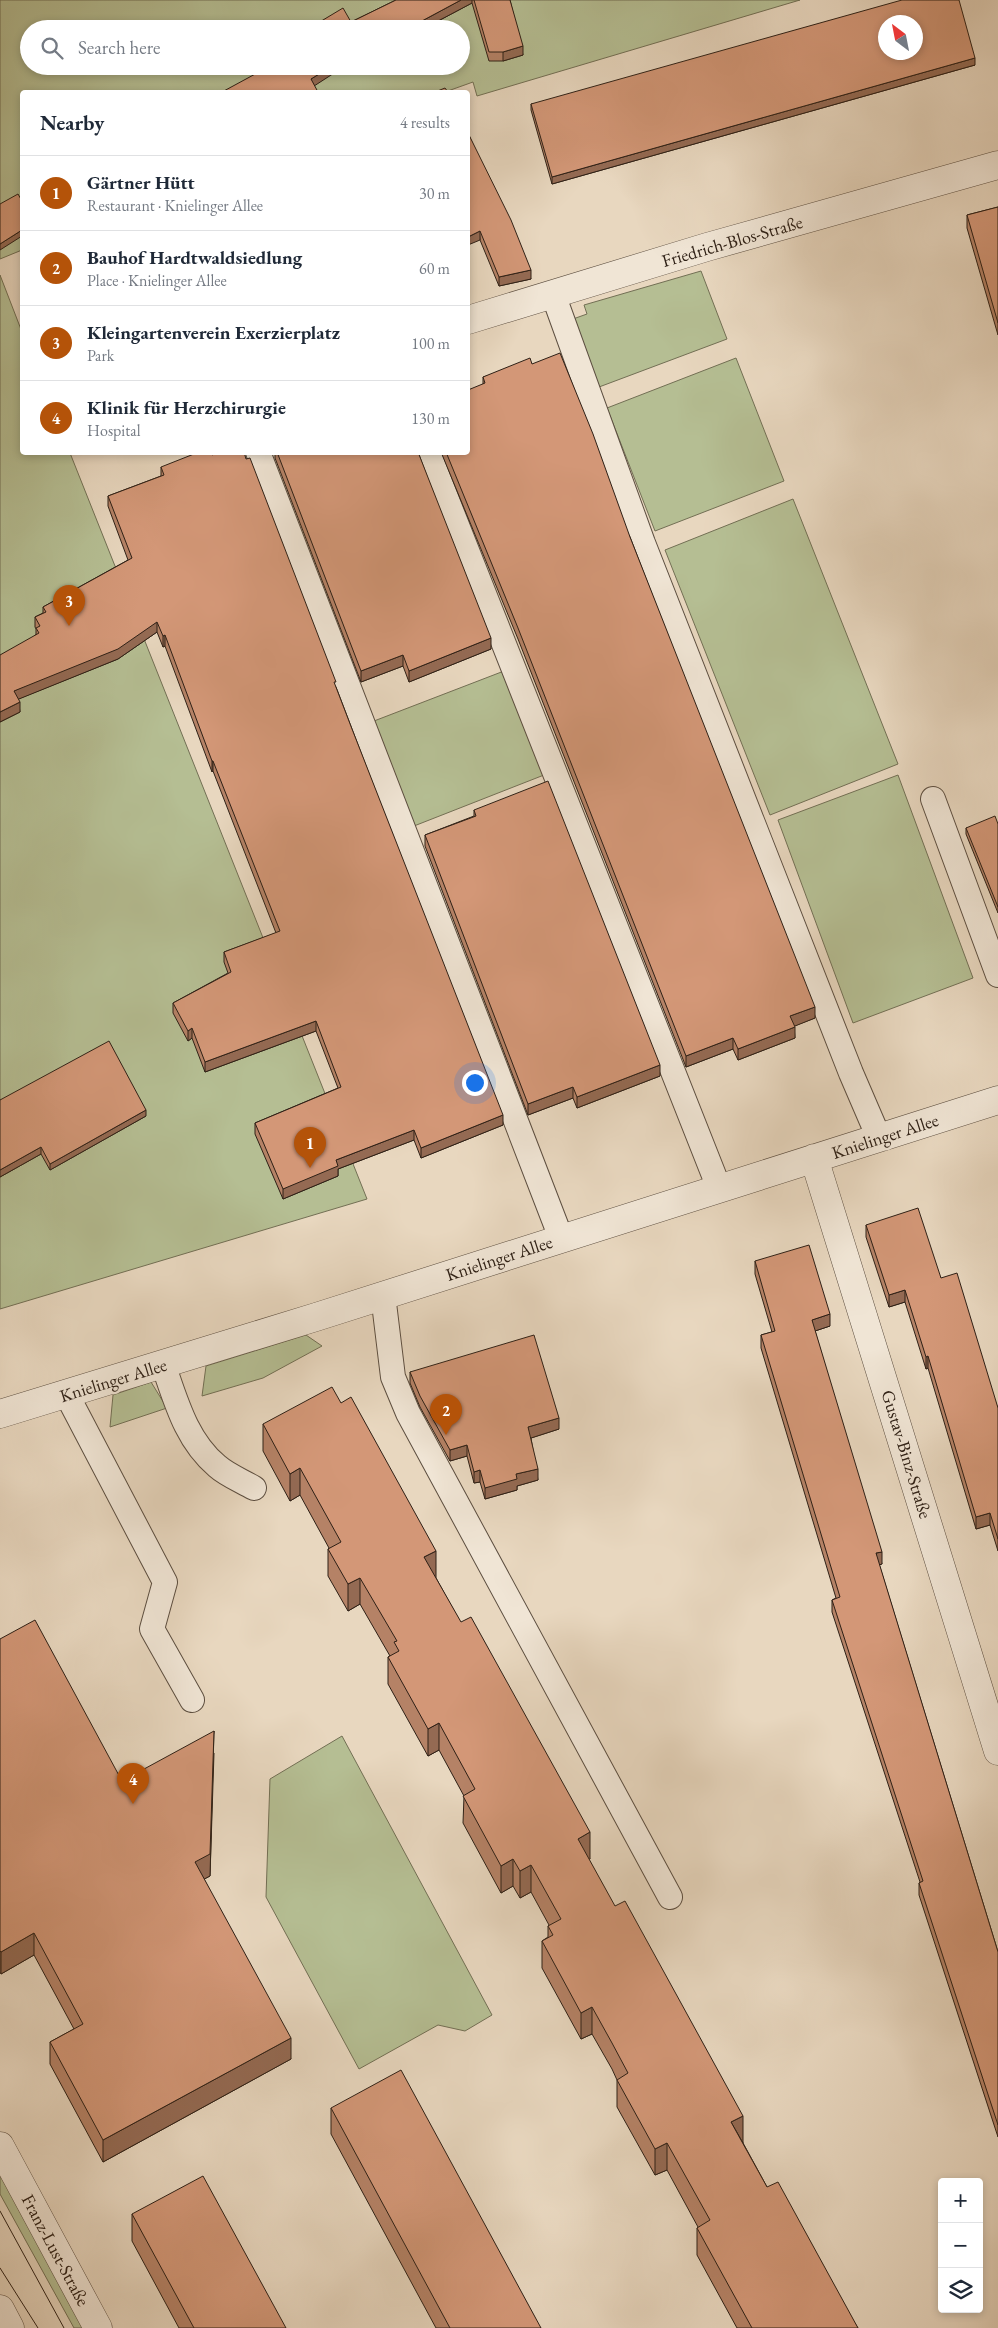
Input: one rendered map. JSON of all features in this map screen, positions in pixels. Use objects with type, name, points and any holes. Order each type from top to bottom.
[{"type":"street","name":"Friedrich-Blos-Straße","points":[[470,319],[716,245],[998,165]]},
{"type":"street","name":"Knielinger Allee","points":[[0,1414],[164,1364],[998,1100]]},
{"type":"street","name":"Gustav-Binz-Straße","points":[[814,1158],[998,1750]]},
{"type":"street","name":"Franz-Lust-Straße","points":[[0,2146],[98,2328]]},
{"type":"street","points":[[0,2309],[10,2328]]},
{"type":"lane","points":[[553,294],[642,543],[851,1073],[879,1138]]},
{"type":"lane","points":[[259,455],[562,1238]]},
{"type":"lane","points":[[429,455],[719,1188]]},
{"type":"lane","points":[[933,799],[998,975]]},
{"type":"lane","points":[[383,1295],[393,1377],[408,1413],[670,1897]]},
{"type":"lane","points":[[164,1364],[183,1419],[198,1447],[218,1468],[254,1488]]},
{"type":"lane","points":[[67,1394],[165,1582],[152,1629],[192,1700]]},
{"type":"green space","points":[[0,0],[800,0],[477,96],[473,82],[451,90],[20,90],[20,251],[0,259]]},
{"type":"green space","points":[[701,271],[727,339],[599,387],[573,319],[587,314],[584,305]]},
{"type":"green space","points":[[0,275],[20,327],[20,455],[71,455],[367,1199],[0,1309]]},
{"type":"green space","points":[[736,358],[784,481],[655,531],[607,408]]},
{"type":"green space","points":[[793,499],[898,764],[770,815],[665,550]]},
{"type":"green space","points":[[504,671],[544,775],[414,826],[374,721]]},
{"type":"green space","points":[[898,775],[973,978],[853,1023],[778,820]]},
{"type":"green space","points":[[306,1335],[322,1346],[263,1378],[202,1396],[206,1366]]},
{"type":"green space","points":[[151,1382],[167,1408],[110,1427],[113,1395]]},
{"type":"green space","points":[[342,1736],[492,2015],[465,2031],[438,2025],[359,2069],[266,1897],[270,1779]]},
{"type":"green space","points":[[0,2167],[86,2328],[74,2328],[0,2194]]},
{"type":"building","points":[[396,0],[461,0],[424,20],[355,20]]},
{"type":"building","points":[[474,0],[510,0],[523,46],[503,52],[489,52]]},
{"type":"building","points":[[902,0],[959,0],[975,58],[552,177],[531,104]]},
{"type":"building","points":[[343,8],[350,20],[323,20]]},
{"type":"building","points":[[253,75],[317,75],[311,79],[317,90],[226,90]]},
{"type":"building","points":[[470,137],[511,220],[531,270],[499,277],[480,231],[470,236]]},
{"type":"building","points":[[18,194],[20,198],[20,231],[0,244],[0,204]]},
{"type":"building","points":[[998,207],[998,323],[967,215]]},
{"type":"building","points":[[560,353],[593,434],[630,537],[815,1007],[790,1016],[795,1027],[738,1049],[733,1038],[686,1056],[518,628],[447,455],[470,455],[470,389],[485,383],[483,377],[530,358],[532,364]]},
{"type":"building","points":[[191,455],[245,455],[246,459],[250,458],[336,682],[334,682],[352,729],[503,1115],[421,1148],[414,1130],[336,1160],[338,1166],[283,1189],[255,1123],[341,1087],[316,1021],[205,1062],[192,1028],[188,1031],[173,1003],[231,972],[224,952],[280,931],[212,761],[165,635],[163,636],[157,622],[118,649],[14,691],[20,702],[0,712],[0,655],[39,633],[36,628],[40,626],[35,617],[46,612],[43,607],[132,558],[108,496],[164,475],[161,467]]},
{"type":"building","points":[[278,455],[419,455],[491,638],[409,671],[403,655],[361,671]]},
{"type":"building","points":[[548,781],[660,1065],[577,1097],[573,1087],[528,1104],[425,835],[476,816],[474,810]]},
{"type":"building","points":[[995,816],[998,824],[998,907],[966,828]]},
{"type":"building","points":[[109,1041],[146,1110],[50,1164],[41,1147],[0,1170],[0,1100]]},
{"type":"building","points":[[918,1208],[941,1278],[957,1273],[998,1408],[998,1539],[990,1513],[976,1517],[928,1356],[926,1357],[905,1290],[889,1295],[866,1225]]},
{"type":"building","points":[[809,1245],[830,1314],[812,1320],[882,1552],[876,1553],[998,1952],[998,2125],[919,1883],[923,1881],[832,1600],[840,1597],[761,1335],[775,1331],[755,1261]]},
{"type":"building","points":[[534,1335],[559,1418],[528,1427],[538,1469],[516,1474],[517,1479],[485,1488],[480,1470],[474,1472],[467,1445],[450,1450],[420,1396],[410,1372]]},
{"type":"building","points":[[332,1387],[341,1403],[351,1397],[436,1551],[424,1557],[461,1622],[471,1617],[590,1832],[578,1839],[615,1906],[625,1901],[743,2116],[731,2122],[767,2187],[778,2182],[858,2328],[752,2328],[697,2228],[710,2220],[667,2143],[655,2149],[617,2080],[628,2073],[612,2043],[592,2007],[581,2013],[542,1941],[553,1935],[548,1926],[561,1919],[531,1865],[520,1871],[513,1859],[501,1866],[463,1796],[475,1789],[439,1723],[428,1729],[388,1657],[399,1651],[394,1642],[397,1641],[360,1578],[348,1584],[328,1549],[341,1542],[300,1468],[290,1474],[263,1424]]},
{"type":"building","points":[[35,1620],[122,1781],[214,1731],[210,1854],[195,1862],[291,2038],[103,2140],[50,2042],[83,2024],[34,1933],[0,1951],[0,1639]]},
{"type":"building","points":[[401,2070],[541,2328],[450,2328],[331,2108]]},
{"type":"building","points":[[203,2176],[286,2328],[194,2328],[132,2214]]},
{"type":"tram line","points":[[0,2211],[64,2328]]},
{"type":"tram line","points":[[0,2268],[38,2328]]},
{"type":"place","name":"Kleingartenverein Exerzierplatz","points":[[69,626]]},
{"type":"place","name":"Gärtner Hütt","points":[[310,1168]]},
{"type":"place","name":"Bauhof Hardtwaldsiedlung","points":[[446,1435]]},
{"type":"place","name":"Klinik für Herzchirurgie","points":[[133,1804]]}]
